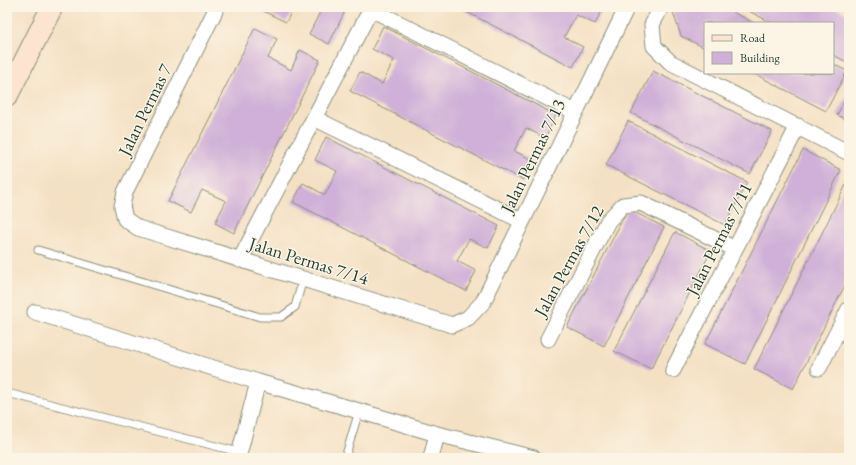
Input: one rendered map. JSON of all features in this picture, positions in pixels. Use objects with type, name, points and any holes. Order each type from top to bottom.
[{"type":"main road","points":[[7,96],[52,7]]},
{"type":"street","name":"Jalan Permas 7","points":[[138,228],[125,219],[122,206],[126,192],[217,7]]},
{"type":"street","name":"Jalan Permas 7/13","points":[[468,318],[482,302],[627,7]]},
{"type":"street","points":[[661,7],[652,25],[654,46],[670,62],[849,152]]},
{"type":"street","points":[[240,260],[372,8],[576,112]]},
{"type":"street","points":[[314,118],[522,221]]},
{"type":"street","name":"Jalan Permas 7/11","points":[[673,370],[798,126]]},
{"type":"street","name":"Jalan Permas 7/12","points":[[548,339],[608,221],[623,205],[641,203],[735,249]]},
{"type":"street","name":"Jalan Permas 7/14","points":[[138,228],[452,325],[468,318]]},
{"type":"street","points":[[820,368],[849,309]]},
{"type":"street","points":[[35,312],[258,382],[438,434],[525,457]]},
{"type":"street","points":[[239,455],[258,382]]},
{"type":"street","points":[[431,458],[438,434]]},
{"type":"lane","points":[[38,250],[260,317],[280,317],[295,307],[304,279]]},
{"type":"lane","points":[[7,393],[239,455]]},
{"type":"lane","points":[[345,458],[359,411]]},
{"type":"building","points":[[265,7],[294,7],[286,22],[263,11]]},
{"type":"building","points":[[311,7],[347,7],[329,44],[309,34],[320,12]]},
{"type":"building","points":[[457,7],[604,7],[595,24],[576,15],[564,37],[583,47],[573,67]]},
{"type":"building","points":[[676,7],[723,7],[752,22],[704,22],[704,48],[681,36],[673,12]]},
{"type":"building","points":[[741,7],[834,7],[849,15],[849,63],[834,56],[834,22],[770,22]]},
{"type":"building","points":[[383,26],[556,115],[545,138],[526,128],[514,151],[533,160],[523,180],[350,91],[360,72],[382,84],[394,60],[372,49]]},
{"type":"building","points":[[255,28],[277,39],[268,58],[291,70],[300,50],[320,60],[234,233],[215,223],[226,201],[202,190],[191,212],[168,201]]},
{"type":"building","points":[[834,64],[847,71],[826,111],[755,74],[834,74]]},
{"type":"building","points":[[653,71],[772,131],[750,174],[631,113]]},
{"type":"building","points":[[849,93],[849,121],[837,115]]},
{"type":"building","points":[[628,121],[747,182],[725,225],[606,165]]},
{"type":"building","points":[[326,137],[499,226],[488,248],[469,239],[457,261],[476,271],[466,291],[293,202],[303,183],[325,195],[337,171],[315,160]]},
{"type":"building","points":[[803,150],[841,170],[745,364],[705,344]]},
{"type":"building","points":[[849,179],[849,277],[793,389],[754,369]]},
{"type":"building","points":[[628,209],[664,227],[604,346],[567,327]]},
{"type":"building","points":[[675,232],[711,251],[651,369],[614,351]]},
{"type":"building","points":[[849,355],[849,364],[845,363]]}]
